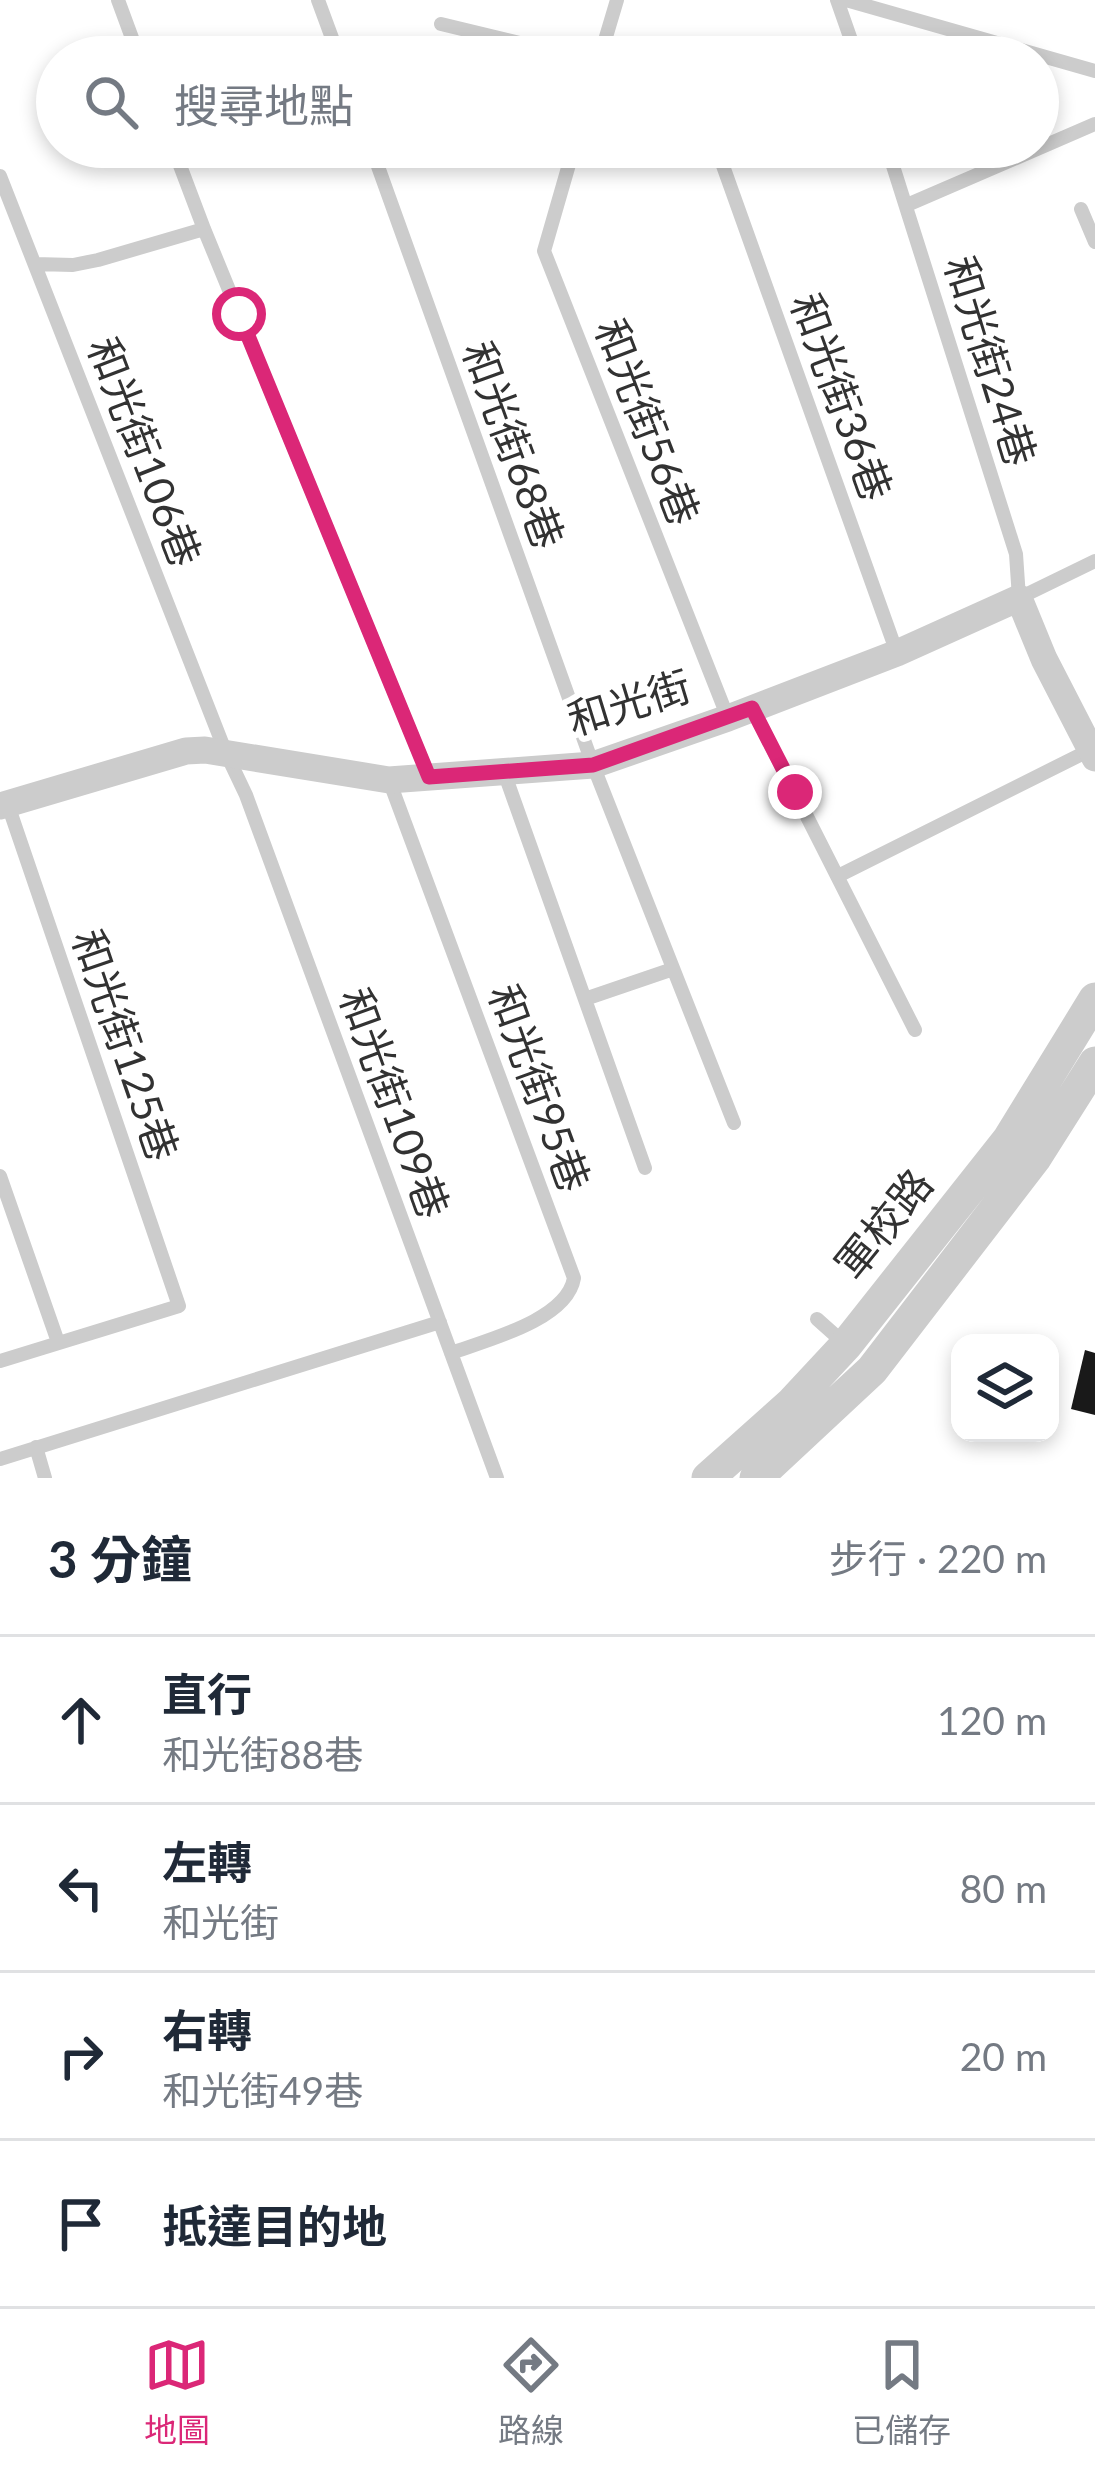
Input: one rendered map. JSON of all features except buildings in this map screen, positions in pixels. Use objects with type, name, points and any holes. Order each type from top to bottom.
[{"type":"street","name":"和光街","points":[[4,806],[205,750],[389,780],[593,765],[897,653],[1018,598]]},
{"type":"street","points":[[1018,598],[1093,754]]},
{"type":"street","name":"軍校路","points":[[708,1478],[846,1345],[1010,1139],[1095,999]]},
{"type":"street","name":"軍校路","points":[[756,1478],[872,1370],[1035,1158],[1095,1063]]},
{"type":"lane","points":[[118,0],[131,36]]},
{"type":"lane","points":[[318,0],[331,36]]},
{"type":"lane","points":[[606,36],[617,0]]},
{"type":"lane","points":[[851,36],[842,0],[970,36]]},
{"type":"lane","points":[[440,24],[490,36]]},
{"type":"lane","points":[[1059,61],[1095,71]]},
{"type":"lane","points":[[1059,140],[1095,124]]},
{"type":"lane","points":[[181,168],[429,777]]},
{"type":"lane","name":"和光街68巷","points":[[379,168],[593,765],[734,1123]]},
{"type":"lane","name":"和光街56巷","points":[[568,168],[544,251],[740,713],[838,876],[915,1030]]},
{"type":"lane","name":"和光街36巷","points":[[723,168],[897,653]]},
{"type":"lane","name":"和光街24巷","points":[[894,168],[1016,554],[1018,598]]},
{"type":"lane","points":[[907,205],[993,168]]},
{"type":"lane","name":"和光街106巷","points":[[0,176],[226,753]]},
{"type":"lane","points":[[1081,209],[1095,242]]},
{"type":"lane","points":[[35,264],[98,260],[204,230]]},
{"type":"lane","points":[[1018,598],[1095,561]]},
{"type":"lane","name":"和光街109巷","points":[[226,753],[246,795],[497,1478]]},
{"type":"lane","points":[[838,876],[1093,754]]},
{"type":"lane","points":[[504,772],[645,1168]]},
{"type":"lane","name":"和光街95巷","points":[[389,780],[574,1278],[572,1290],[552,1311],[451,1353]]},
{"type":"lane","name":"和光街125巷","points":[[4,806],[179,1306],[58,1342]]},
{"type":"lane","points":[[585,999],[673,968]]},
{"type":"lane","points":[[0,1176],[58,1342],[0,1360]]},
{"type":"lane","points":[[818,1319],[872,1370]]},
{"type":"lane","points":[[0,1459],[440,1322]]},
{"type":"lane","points":[[36,1447],[45,1478]]},
{"type":"route","points":[[239,314],[429,777],[593,765],[752,708],[795,792]]}]
